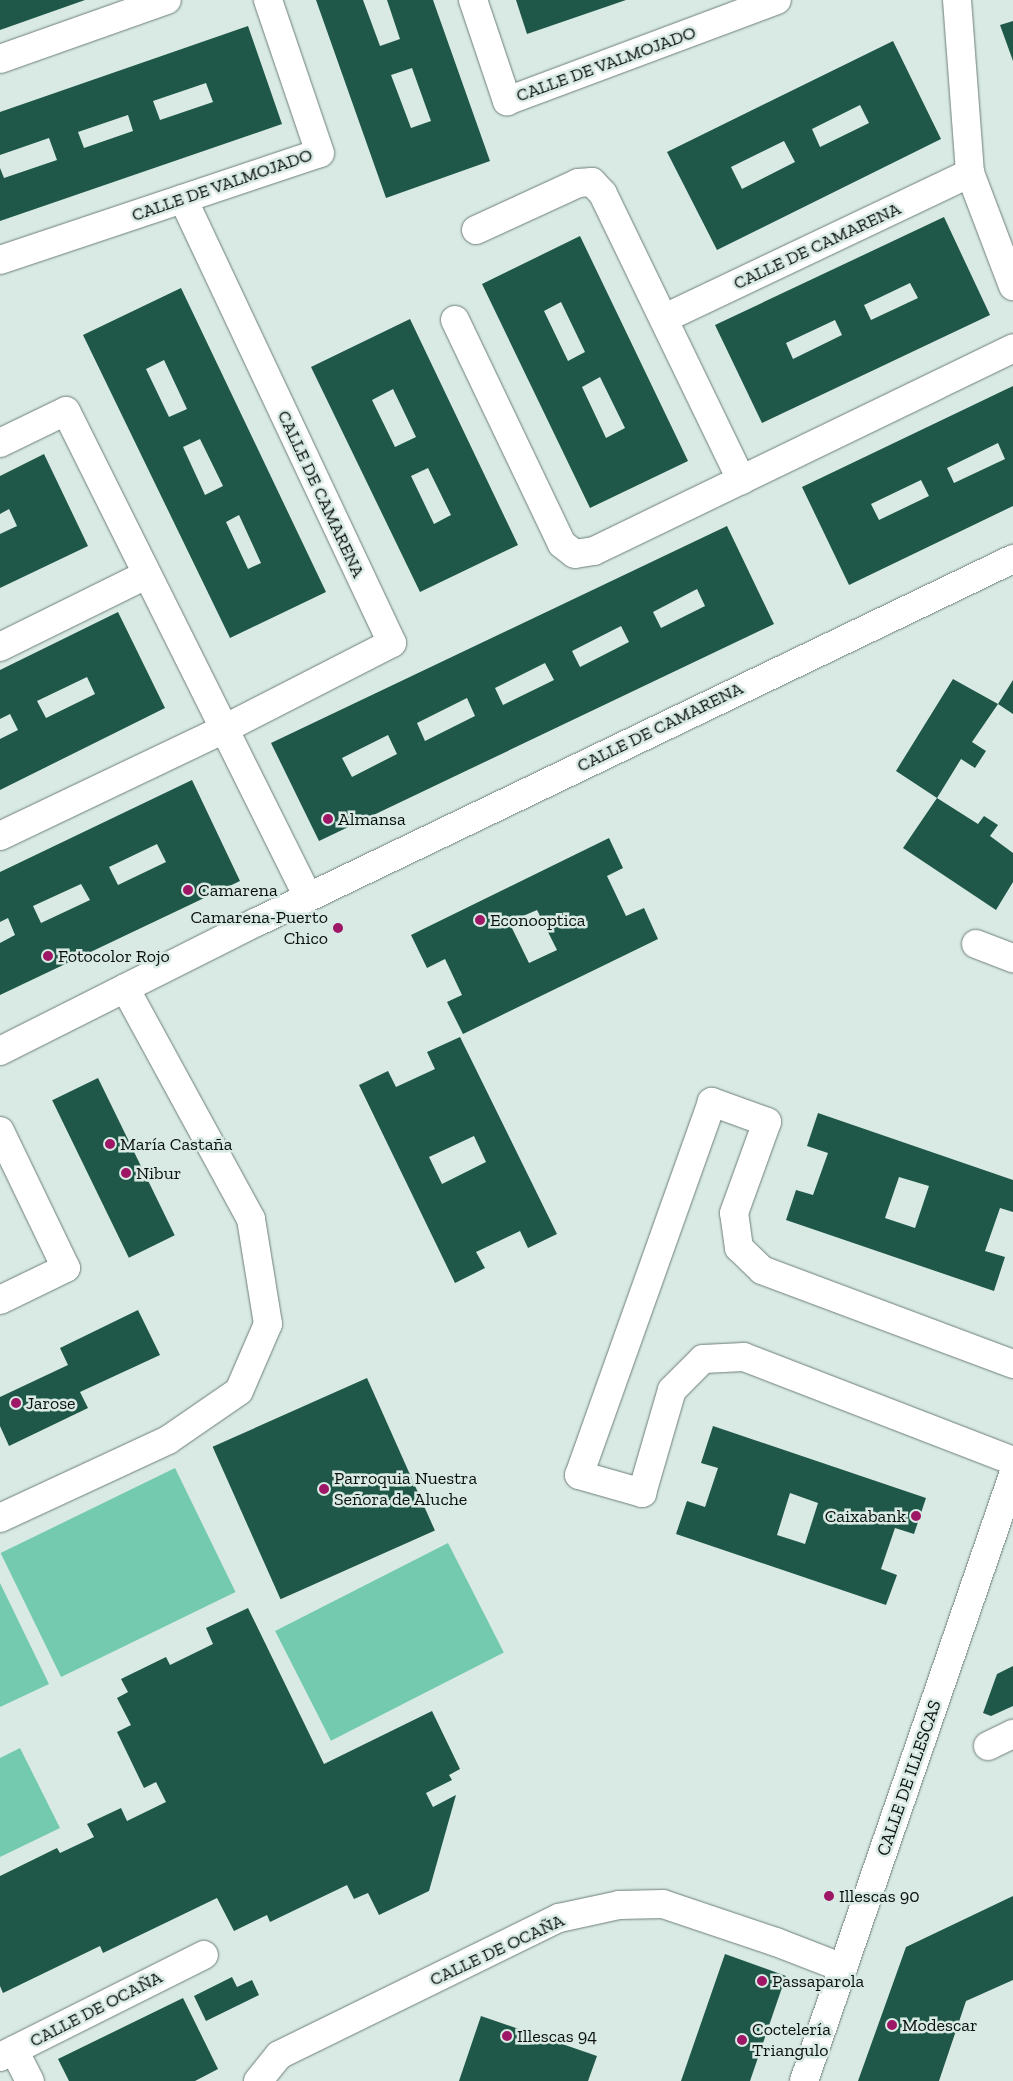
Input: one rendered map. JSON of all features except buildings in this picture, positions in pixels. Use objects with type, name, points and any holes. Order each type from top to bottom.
[{"type":"street","points":[[0,59],[167,0]]},
{"type":"street","name":"CALLE DE VALMOJADO","points":[[0,260],[320,153],[268,0]]},
{"type":"street","name":"CALLE DE VALMOJADO","points":[[472,0],[507,101],[777,0]]},
{"type":"street","points":[[957,0],[970,173],[1013,286]]},
{"type":"street","name":"CALLE DE CAMARENA","points":[[665,318],[970,173]]},
{"type":"street","points":[[476,230],[578,183],[592,182],[604,194],[741,480]]},
{"type":"street","name":"CALLE DE CAMARENA","points":[[0,836],[222,730],[392,642],[183,199]]},
{"type":"street","points":[[455,320],[562,544],[575,554],[594,551],[1013,348]]},
{"type":"street","points":[[0,443],[66,411],[222,730],[308,898]]},
{"type":"street","name":"CALLE DE CAMARENA","points":[[0,1051],[308,898],[1013,558]]},
{"type":"street","points":[[0,648],[146,575]]},
{"type":"street","points":[[976,944],[1013,958]]},
{"type":"street","points":[[0,1518],[168,1440],[239,1392],[268,1324],[251,1219],[125,988]]},
{"type":"street","points":[[1013,1364],[762,1270],[739,1248],[734,1213],[767,1122],[712,1102],[578,1476],[642,1493],[672,1390],[702,1359],[744,1357],[1013,1461]]},
{"type":"street","points":[[0,1131],[66,1268],[0,1300]]},
{"type":"street","name":"CALLE DE ILLESCAS","points":[[804,2081],[1013,1475]]},
{"type":"street","points":[[988,1746],[1013,1734]]},
{"type":"street","name":"CALLE DE OCAÑA","points":[[258,2081],[279,2056],[550,1922],[619,1905],[663,1904],[776,1942],[843,1968]]},
{"type":"street","name":"CALLE DE OCAÑA","points":[[30,2081],[7,2054],[204,1955]]},
{"type":"green space","points":[[175,1468],[235,1592],[61,1677],[1,1553]]},
{"type":"green space","points":[[448,1543],[504,1653],[331,1741],[275,1631]]},
{"type":"green space","points":[[0,1583],[49,1684],[0,1707]]},
{"type":"green space","points":[[20,1748],[60,1828],[0,1857],[0,1758]]},
{"type":"place","name":"Almansa","points":[[328,819]]},
{"type":"place","name":"Camarena","points":[[188,890]]},
{"type":"place","name":"Econooptica","points":[[480,920]]},
{"type":"place","name":"Camarena-Puerto Chico","points":[[338,928]]},
{"type":"place","name":"Fotocolor Rojo","points":[[48,956]]},
{"type":"place","name":"María Castaña","points":[[110,1144]]},
{"type":"place","name":"Nibur","points":[[126,1173]]},
{"type":"place","name":"Jarose","points":[[16,1403]]},
{"type":"place","name":"Parroquia Nuestra Señora de Aluche","points":[[324,1489]]},
{"type":"place","name":"Caixabank","points":[[916,1516]]},
{"type":"place","name":"Illescas 90","points":[[829,1896]]},
{"type":"place","name":"Passaparola","points":[[762,1981]]},
{"type":"place","name":"Modescar","points":[[892,2025]]},
{"type":"place","name":"Illescas 94","points":[[507,2036]]},
{"type":"place","name":"Coctelería Triangulo","points":[[742,2040]]}]
